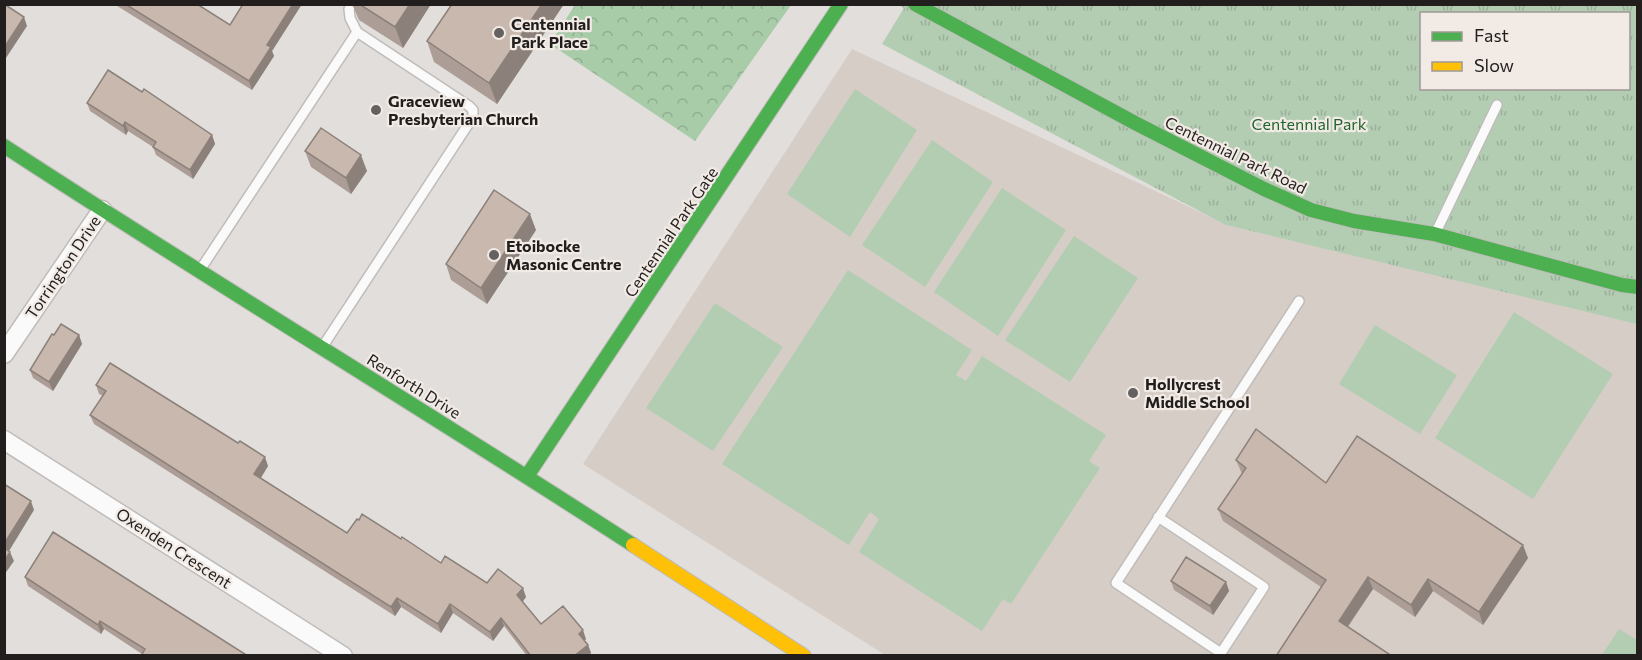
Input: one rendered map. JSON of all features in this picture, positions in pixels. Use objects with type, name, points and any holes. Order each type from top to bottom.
[{"type":"street","name":"Centennial Park Gate","points":[[527,476],[841,4]]},
{"type":"street","name":"Centennial Park Road","points":[[915,4],[1136,123],[1264,189],[1311,210],[1354,221],[1434,234],[1622,285],[1638,287]]},
{"type":"street","name":"Renforth Drive","points":[[4,146],[102,210],[527,476],[804,656]]},
{"type":"street","name":"Torrington Drive","points":[[4,354],[102,210]]},
{"type":"street","name":"Oxenden Crescent","points":[[4,440],[343,656]]},
{"type":"lane","points":[[322,348],[472,117],[473,110],[357,32],[350,18],[349,9],[352,4]]},
{"type":"lane","points":[[199,271],[357,32]]},
{"type":"lane","points":[[1434,234],[1497,105]]},
{"type":"lane","points":[[1158,517],[1264,587],[1220,654],[1116,584],[1158,517],[1299,301]]},
{"type":"shaded area","name":"Hollycrest Middle School","points":[[852,49],[1230,226],[1637,322],[1637,655],[885,655],[583,464]]},
{"type":"green space","points":[[575,5],[791,5],[695,141],[550,44]]},
{"type":"green space","name":"Centennial Park","points":[[899,5],[1637,5],[1637,324],[1226,225],[882,44],[904,8]]},
{"type":"green space","points":[[855,89],[917,130],[850,237],[787,194]]},
{"type":"green space","points":[[932,140],[993,182],[925,287],[862,245]]},
{"type":"green space","points":[[1002,188],[1066,230],[998,336],[934,292]]},
{"type":"green space","points":[[1074,236],[1138,278],[1070,382],[1005,340]]},
{"type":"green space","points":[[848,270],[972,350],[956,375],[966,381],[982,356],[1106,435],[1089,461],[1100,468],[1011,604],[1003,599],[982,631],[859,552],[879,519],[870,512],[849,545],[722,464]]},
{"type":"green space","points":[[715,303],[783,347],[713,451],[646,408]]},
{"type":"green space","points":[[1514,312],[1613,374],[1533,499],[1435,438]]},
{"type":"green space","points":[[1375,325],[1457,375],[1420,434],[1339,384]]},
{"type":"green space","points":[[1619,629],[1637,640],[1637,655],[1602,655]]},
{"type":"building","points":[[4,4],[24,17],[4,48]]},
{"type":"building","points":[[125,4],[197,4],[230,25],[243,4],[293,4],[267,45],[271,47],[249,81]]},
{"type":"building","points":[[359,4],[410,4],[395,27]]},
{"type":"building","name":"Centennial Park Place","points":[[452,4],[542,4],[489,83],[427,41]]},
{"type":"building","points":[[108,70],[142,92],[144,89],[212,135],[190,170],[153,147],[156,142],[125,122],[123,126],[87,103]]},
{"type":"building","points":[[321,128],[361,155],[346,178],[305,151]]},
{"type":"building","name":"Etoibocke Masonic Centre","points":[[494,190],[530,214],[481,288],[446,264]]},
{"type":"building","points":[[61,324],[79,335],[49,382],[30,370],[52,334],[54,335]]},
{"type":"building","points":[[110,363],[238,443],[240,441],[265,457],[254,474],[347,533],[362,514],[441,563],[445,556],[487,583],[498,569],[523,588],[517,595],[541,624],[563,606],[583,630],[579,634],[588,645],[574,656],[531,656],[501,618],[490,632],[450,604],[438,624],[397,598],[391,607],[90,415],[106,391],[96,385]]},
{"type":"building","points":[[1256,429],[1326,483],[1357,436],[1523,545],[1479,612],[1428,579],[1411,605],[1368,577],[1339,621],[1392,656],[1276,656],[1326,580],[1218,509],[1246,468],[1236,460]]},
{"type":"building","points":[[4,484],[31,501],[4,544]]},
{"type":"building","points":[[53,532],[248,656],[141,656],[145,649],[100,621],[98,625],[25,577]]},
{"type":"building","points":[[4,548],[10,552],[4,561]]},
{"type":"building","points":[[1186,557],[1226,582],[1210,606],[1171,581]]},
{"type":"traffic: fast","points":[[527,476],[841,4]]},
{"type":"traffic: fast","points":[[915,4],[1135,123],[1264,189],[1311,210],[1354,221],[1434,234],[1622,285],[1638,287]]},
{"type":"traffic: fast","points":[[4,146],[633,545]]},
{"type":"traffic: slow","points":[[633,545],[804,656]]},
{"type":"place","name":"Centennial Park Place","points":[[499,33]]},
{"type":"place","name":"Graceview Presbyterian Church","points":[[376,110]]},
{"type":"place","name":"Etoibocke Masonic Centre","points":[[494,255]]},
{"type":"place","name":"Hollycrest Middle School","points":[[1133,393]]}]
